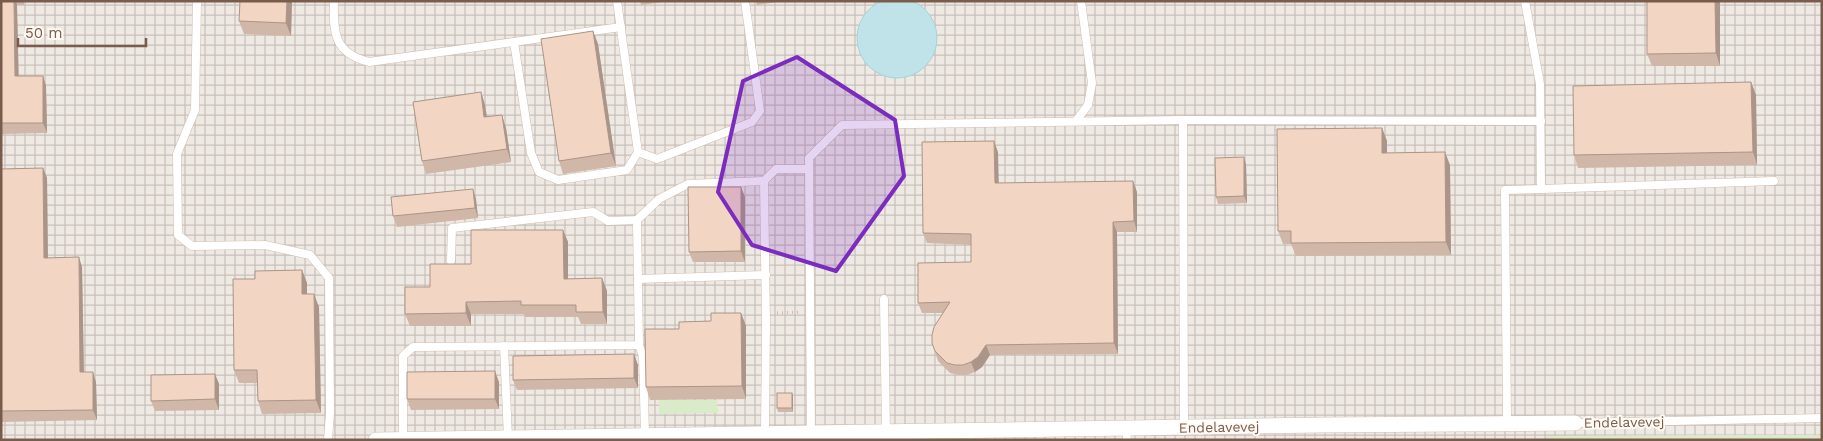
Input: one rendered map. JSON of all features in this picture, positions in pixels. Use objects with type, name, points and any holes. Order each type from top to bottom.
[{"type":"street","name":"Endelavevej","points":[[376,440],[644,436],[750,437],[765,434],[886,431],[1127,434],[1184,427],[1575,423]]},
{"type":"lane","points":[[198,1],[195,110],[177,154],[178,235],[192,246],[265,245],[310,255],[329,278],[330,413],[328,440]]},
{"type":"lane","points":[[334,1],[333,24],[337,38],[347,54],[356,59],[369,62],[621,27]]},
{"type":"lane","points":[[514,42],[531,153],[540,172],[558,180],[627,170],[638,152],[618,1]]},
{"type":"lane","points":[[638,152],[657,159],[752,122],[760,111],[745,1]]},
{"type":"lane","points":[[1076,121],[1088,105],[1092,83],[1081,1]]},
{"type":"lane","points":[[1525,1],[1540,84],[1541,188]]},
{"type":"lane","points":[[1183,120],[1184,427]]},
{"type":"lane","points":[[811,433],[809,158],[842,125],[1183,120],[1541,121]]},
{"type":"lane","points":[[451,261],[452,228],[593,212],[608,221],[637,220],[659,199],[688,184],[764,181],[776,169],[809,169]]},
{"type":"lane","points":[[764,181],[766,276],[765,434]]},
{"type":"lane","points":[[1507,423],[1505,190],[1774,181]]},
{"type":"lane","points":[[637,220],[639,345],[644,356],[644,436]]},
{"type":"lane","points":[[638,279],[766,276]]},
{"type":"lane","points":[[884,298],[886,431]]},
{"type":"lane","points":[[403,439],[403,356],[414,347],[639,345]]},
{"type":"lane","points":[[504,346],[508,438]]},
{"type":"lane","name":"Endelavevej","points":[[1575,423],[1822,418]]},
{"type":"path","points":[[766,314],[810,312]]},
{"type":"highlighted area","points":[[797,57],[895,120],[904,176],[836,271],[752,245],[718,192],[743,81]]},
{"type":"shaded area","points":[[1,1],[1822,1],[1822,435],[1547,436],[1546,440],[1,440]]},
{"type":"green space","points":[[659,400],[717,400],[718,413],[659,414]]},
{"type":"green space","points":[[1822,435],[1822,440],[1546,440],[1546,436]]},
{"type":"water","points":[[897,-2],[912,1],[925,10],[934,23],[937,38],[934,53],[925,66],[912,75],[897,78],[882,75],[869,66],[860,53],[857,38],[860,23],[869,10],[882,1]]},
{"type":"building","points":[[1,1],[14,1],[15,76],[43,76],[43,123],[1,123]]},
{"type":"building","points":[[240,1],[287,1],[286,23],[239,21]]},
{"type":"building","points":[[1647,1],[1715,1],[1716,53],[1647,54]]},
{"type":"building","points":[[593,31],[611,153],[559,161],[541,39]]},
{"type":"building","points":[[1751,82],[1753,152],[1574,155],[1573,86]]},
{"type":"building","points":[[481,92],[484,117],[502,115],[507,149],[422,161],[413,102]]},
{"type":"building","points":[[1382,128],[1382,153],[1445,152],[1446,242],[1291,243],[1291,231],[1278,231],[1277,129]]},
{"type":"building","points":[[994,141],[995,183],[1133,181],[1134,221],[1113,222],[1114,343],[986,345],[978,357],[963,365],[947,363],[935,351],[932,343],[934,327],[950,302],[918,303],[918,263],[971,262],[971,234],[923,233],[922,142]]},
{"type":"building","points":[[1244,157],[1244,196],[1216,197],[1215,158]]},
{"type":"building","points":[[43,168],[44,258],[79,257],[80,372],[93,372],[93,410],[1,411],[1,169]]},
{"type":"building","points":[[688,187],[741,187],[741,251],[689,252]]},
{"type":"building","points":[[473,189],[475,208],[393,216],[391,197]]},
{"type":"building","points":[[471,230],[563,230],[564,279],[602,278],[603,312],[576,312],[576,305],[521,305],[521,301],[466,302],[466,313],[405,314],[405,287],[430,287],[430,264],[471,264]]},
{"type":"building","points":[[302,270],[302,294],[314,294],[316,400],[258,401],[257,370],[234,370],[233,279],[255,279],[255,271]]},
{"type":"building","points":[[711,313],[741,313],[742,386],[646,387],[645,329],[679,329],[679,322],[711,321]]},
{"type":"building","points":[[634,354],[634,378],[513,380],[513,356]]},
{"type":"building","points":[[495,371],[495,399],[407,399],[407,372]]},
{"type":"building","points":[[215,374],[215,399],[151,401],[151,375]]},
{"type":"building","points":[[777,393],[792,393],[792,408],[777,408]]}]
